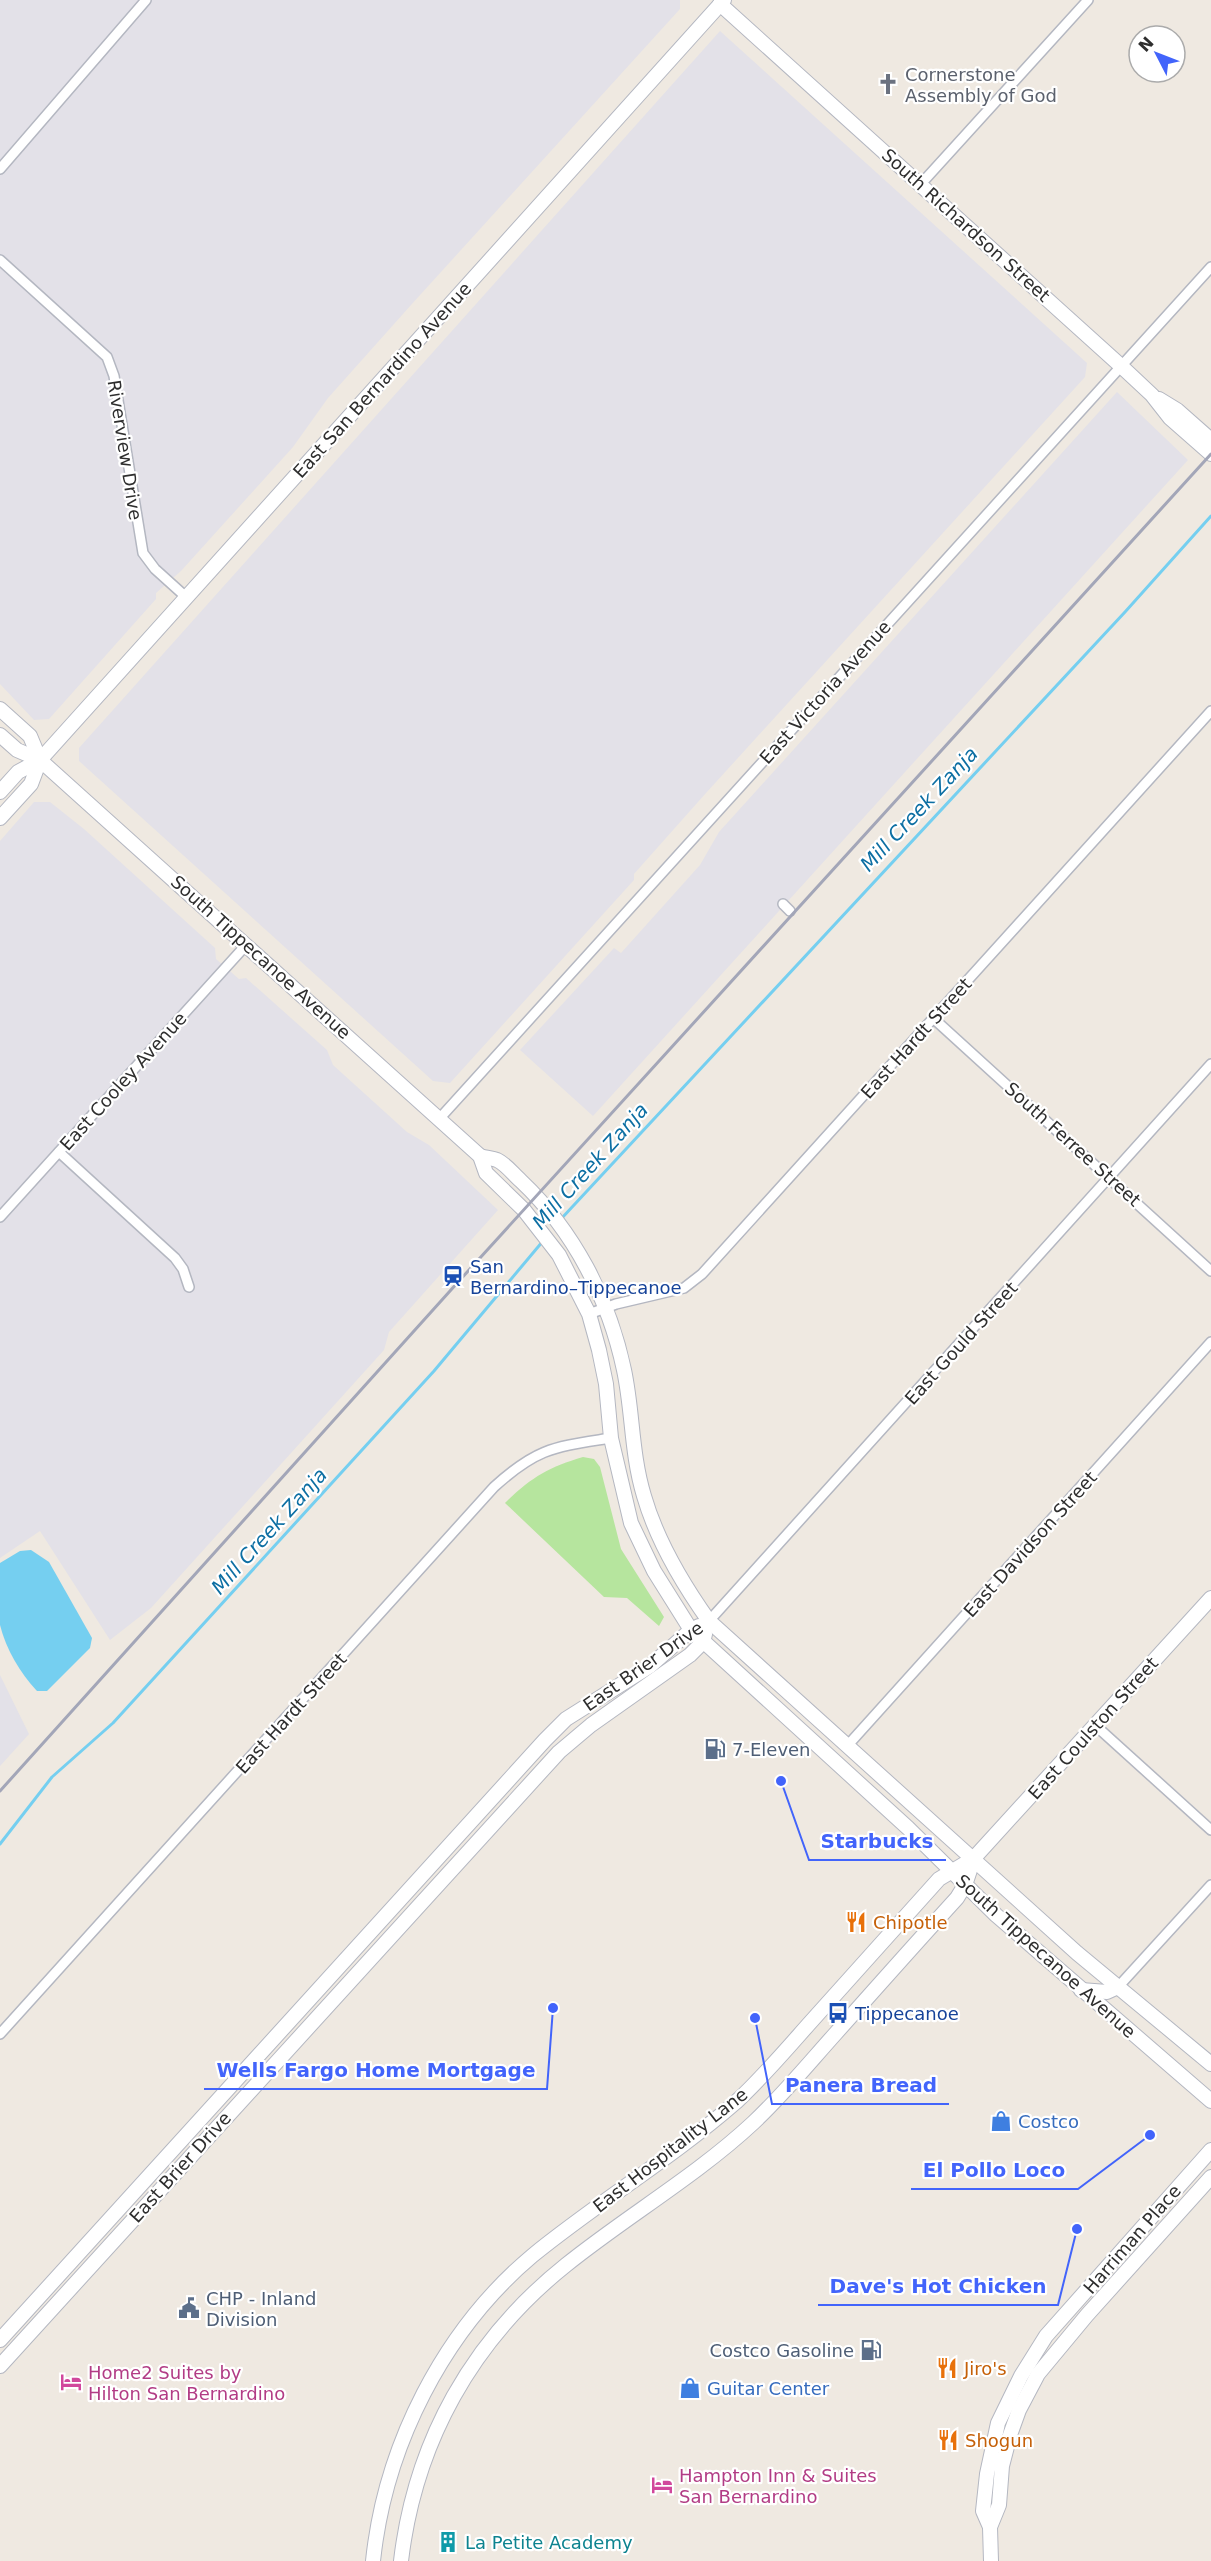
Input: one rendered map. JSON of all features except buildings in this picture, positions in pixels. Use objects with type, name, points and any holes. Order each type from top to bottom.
[{"type":"main road","name":"South Richardson Street","points":[[720,1],[1122,366],[1152,395],[1170,418],[1211,454]]},
{"type":"main road","name":"East San Bernardino Avenue","points":[[40,760],[720,1]]},
{"type":"main road","points":[[1152,395],[1177,410],[1211,440]]},
{"type":"main road","name":"South Tippecanoe Avenue","points":[[0,709],[30,736],[40,760]]},
{"type":"main road","name":"South Tippecanoe Avenue","points":[[0,735],[17,750],[40,760],[480,1156],[486,1173],[536,1225],[559,1255],[588,1314],[606,1384],[611,1438],[622,1492],[640,1546],[691,1630],[908,1828],[965,1885],[1081,1990],[1211,2102]]},
{"type":"main road","points":[[0,792],[18,772],[40,760]]},
{"type":"main road","points":[[0,818],[31,784],[40,760]]},
{"type":"main road","name":"South Tippecanoe Avenue","points":[[480,1156],[500,1161],[549,1210],[568,1236],[606,1308],[625,1372],[631,1435],[639,1478],[652,1521],[675,1567],[709,1621],[1077,1953],[1211,2064]]},
{"type":"main road","points":[[611,1438],[631,1435]]},
{"type":"main road","name":"East Coulston Street","points":[[974,1858],[1211,1598]]},
{"type":"main road","name":"East Brier Drive","points":[[0,2340],[545,1740],[566,1719],[650,1666],[691,1630],[709,1621]]},
{"type":"main road","name":"East Brier Drive","points":[[0,2366],[559,1752],[591,1725],[644,1688],[703,1642],[709,1621]]},
{"type":"main road","name":"East Hospitality Lane","points":[[373,2561],[384,2496],[406,2430],[424,2392],[444,2359],[482,2307],[506,2280],[546,2245],[699,2132],[737,2101],[939,1879],[974,1858]]},
{"type":"main road","name":"East Hospitality Lane","points":[[401,2561],[411,2500],[431,2438],[466,2374],[502,2327],[525,2302],[567,2264],[753,2123],[957,1898],[965,1885],[974,1858]]},
{"type":"main road","points":[[1081,1990],[1107,1992],[1118,1987]]},
{"type":"main road","name":"Harriman Place","points":[[991,2561],[990,2527],[983,2511],[993,2442],[1005,2406],[1032,2355],[1046,2336],[1211,2150]]},
{"type":"main road","name":"Harriman Place","points":[[990,2527],[999,2505],[1002,2466],[1010,2435],[1033,2382],[1052,2355],[1211,2177]]},
{"type":"street","points":[[0,169],[146,0]]},
{"type":"street","points":[[920,185],[1088,0]]},
{"type":"street","name":"Riverview Drive","points":[[0,260],[107,357],[114,376],[139,541],[150,563],[186,597]]},
{"type":"street","name":"East Victoria Avenue","points":[[440,1118],[1211,267]]},
{"type":"street","name":"East Hardt Street","points":[[588,1314],[674,1291],[694,1281],[1211,711]]},
{"type":"street","name":"East Cooley Avenue","points":[[0,1217],[247,944]]},
{"type":"street","name":"South Ferree Street","points":[[933,1018],[1211,1270]]},
{"type":"street","name":"East Gould Street","points":[[709,1621],[1211,1064]]},
{"type":"street","points":[[59,1152],[176,1258],[183,1269],[189,1287]]},
{"type":"street","name":"East Davidson Street","points":[[848,1745],[1211,1342]]},
{"type":"street","name":"East Hardt Street","points":[[0,2034],[495,1487],[515,1468],[540,1453],[565,1444],[611,1438]]},
{"type":"street","points":[[1096,1726],[1211,1830]]},
{"type":"street","points":[[1118,1987],[1211,1885]]},
{"type":"shaded area","points":[[0,0],[680,0],[680,9],[328,398],[293,447],[181,571],[156,593],[156,599],[49,719],[34,720],[0,684]]},
{"type":"shaded area","points":[[720,31],[1087,363],[1085,377],[706,793],[634,874],[634,880],[450,1083],[433,1081],[79,761],[79,748]]},
{"type":"shaded area","points":[[1117,392],[1188,460],[593,1116],[520,1050],[614,948],[621,953],[700,865],[719,832]]},
{"type":"shaded area","points":[[34,802],[50,802],[84,829],[215,948],[216,959],[239,979],[246,978],[327,1050],[333,1065],[407,1132],[429,1145],[498,1210],[389,1332],[384,1350],[151,1608],[110,1640],[40,1531],[0,1558],[0,841]]},
{"type":"shaded area","points":[[0,1675],[29,1734],[0,1766]]},
{"type":"green space","points":[[583,1457],[594,1459],[600,1467],[621,1549],[664,1617],[659,1626],[627,1598],[604,1597],[505,1503],[541,1474]]},
{"type":"water","points":[[31,1550],[49,1562],[92,1638],[90,1648],[47,1691],[37,1691],[25,1676],[10,1652],[0,1625],[0,1563],[20,1551]]},
{"type":"waterway","name":"Mill Creek Zanja","points":[[561,1219],[1125,612],[1211,516]]},
{"type":"waterway","name":"Mill Creek Zanja","points":[[0,1844],[52,1777],[113,1723],[434,1371],[543,1241]]},
{"type":"railway","points":[[0,1791],[459,1281],[1211,454]]},
{"type":"place","name":"Cornerstone Assembly of God","points":[[888,84]]},
{"type":"place","name":"San Bernardino–Tippecanoe","points":[[453,1276]]},
{"type":"place","name":"7-Eleven","points":[[715,1749]]},
{"type":"place","name":"Starbucks","points":[[781,1781]]},
{"type":"place","name":"Chipotle","points":[[856,1922]]},
{"type":"place","name":"Wells Fargo Home Mortgage","points":[[553,2008]]},
{"type":"place","name":"Tippecanoe","points":[[838,2013]]},
{"type":"place","name":"Panera Bread","points":[[755,2018]]},
{"type":"place","name":"Costco","points":[[1001,2121]]},
{"type":"place","name":"El Pollo Loco","points":[[1150,2135]]},
{"type":"place","name":"Dave's Hot Chicken","points":[[1077,2229]]},
{"type":"place","name":"CHP - Inland Division","points":[[189,2308]]},
{"type":"place","name":"Costco Gasoline","points":[[871,2350]]},
{"type":"place","name":"Jiro's","points":[[947,2368]]},
{"type":"place","name":"Home2 Suites by Hilton San Bernardino","points":[[71,2382]]},
{"type":"place","name":"Guitar Center","points":[[690,2388]]},
{"type":"place","name":"Shogun","points":[[948,2440]]},
{"type":"place","name":"Hampton Inn & Suites San Bernardino","points":[[662,2485]]},
{"type":"place","name":"La Petite Academy","points":[[448,2542]]}]
